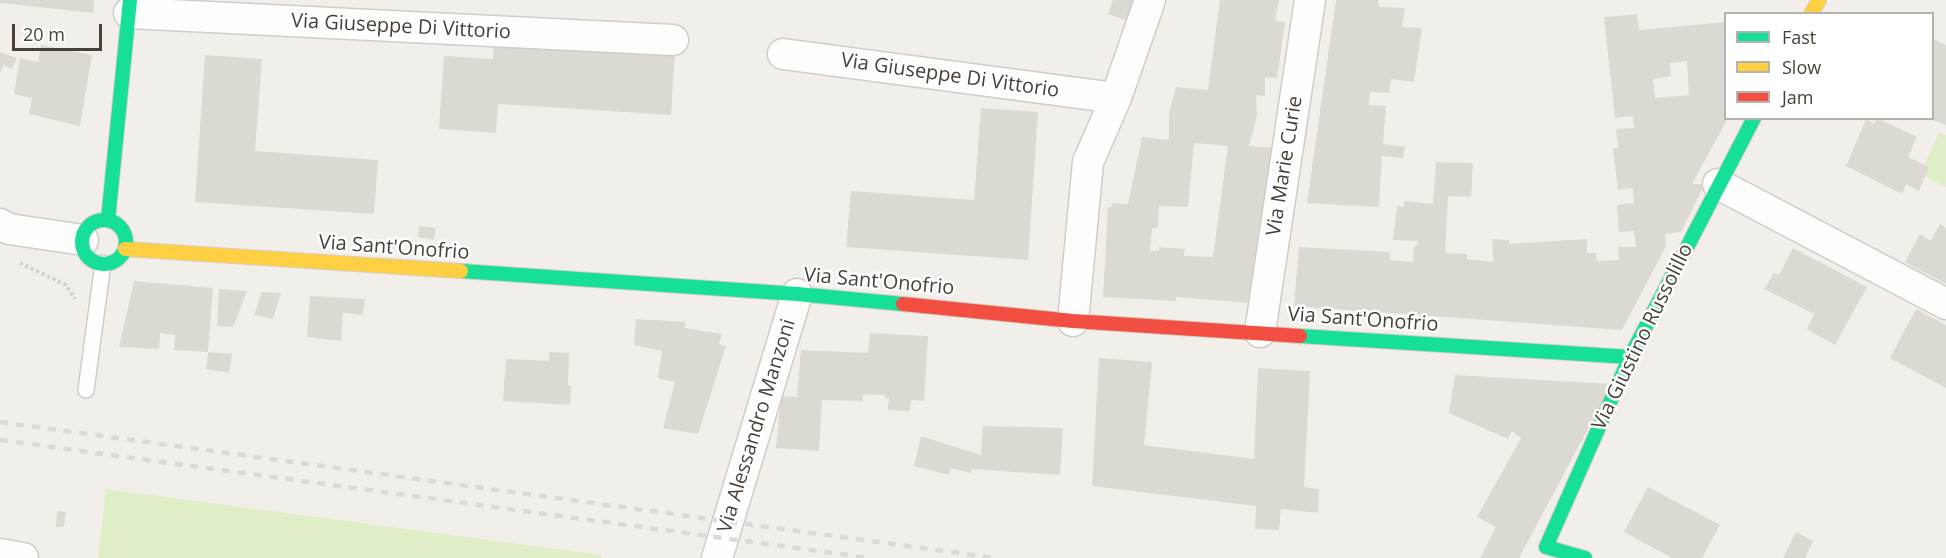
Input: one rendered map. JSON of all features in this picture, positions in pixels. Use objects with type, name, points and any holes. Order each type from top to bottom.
[{"type":"street","points":[[1073,321],[1088,162],[1116,98],[1150,0]]},
{"type":"street","name":"Via Marie Curie","points":[[1260,332],[1311,0]]},
{"type":"street","points":[[108,220],[129,7]]},
{"type":"street","name":"Via Giuseppe Di Vittorio","points":[[129,7],[673,40]]},
{"type":"street","name":"Via Giuseppe Di Vittorio","points":[[783,54],[1116,98]]},
{"type":"street","name":"Via Giustino Russolillo","points":[[1542,552],[1630,357],[1753,120]]},
{"type":"street","points":[[1718,184],[1946,304]]},
{"type":"street","points":[[108,220],[115,222],[121,228],[126,242],[125,249],[117,260],[103,263],[90,258],[83,246],[83,240],[84,233],[94,222],[108,220]]},
{"type":"street","points":[[0,224],[9,229],[83,240]]},
{"type":"street","name":"Via Sant'Onofrio","points":[[125,249],[797,294],[1073,321],[1630,357]]},
{"type":"street","name":"Via Alessandro Manzoni","points":[[717,558],[797,294]]},
{"type":"street","points":[[1542,552],[1585,558]]},
{"type":"street","points":[[0,554],[23,558]]},
{"type":"lane","points":[[86,390],[103,263]]},
{"type":"path","points":[[10,258],[66,285],[84,317],[94,327]]},
{"type":"green space","points":[[1939,132],[1946,135],[1946,187],[1920,174]]},
{"type":"green space","points":[[106,489],[602,555],[602,558],[98,558]]},
{"type":"building","points":[[0,0],[94,0],[93,13],[0,3]]},
{"type":"building","points":[[1113,0],[1135,0],[1127,21],[1108,14]]},
{"type":"building","points":[[1220,0],[1279,0],[1275,21],[1285,22],[1277,78],[1265,77],[1265,96],[1256,95],[1257,116],[1249,146],[1273,148],[1251,303],[1176,297],[1176,301],[1103,297],[1108,207],[1111,207],[1112,203],[1128,204],[1142,137],[1169,140],[1169,113],[1176,87],[1208,90]],"holes":[[[1194,143],[1228,146],[1213,257],[1184,256],[1185,249],[1159,247],[1159,251],[1150,251],[1152,228],[1158,228],[1159,206],[1188,207]]]},
{"type":"building","points":[[1336,0],[1378,0],[1379,7],[1405,8],[1402,27],[1422,28],[1414,82],[1391,79],[1389,93],[1370,92],[1369,105],[1386,106],[1383,144],[1405,147],[1403,158],[1382,156],[1379,207],[1307,203]]},
{"type":"building","points":[[1637,14],[1639,30],[1724,22],[1724,120],[1727,120],[1692,184],[1705,184],[1681,232],[1665,234],[1666,246],[1622,330],[1294,306],[1299,247],[1390,252],[1390,260],[1413,262],[1414,246],[1417,246],[1418,241],[1393,240],[1397,206],[1404,207],[1404,201],[1433,204],[1436,162],[1473,163],[1471,197],[1448,196],[1445,253],[1467,254],[1467,259],[1493,262],[1492,239],[1509,240],[1509,244],[1587,239],[1587,253],[1596,253],[1597,261],[1619,260],[1618,247],[1636,247],[1634,231],[1619,232],[1617,205],[1634,203],[1633,188],[1618,190],[1613,148],[1618,148],[1616,129],[1634,128],[1633,116],[1615,118],[1604,17]],"holes":[[[1687,61],[1689,95],[1655,98],[1653,79],[1671,76],[1670,63]]]},
{"type":"building","points":[[1934,39],[1946,45],[1946,125],[1932,120],[1934,120]]},
{"type":"building","points":[[494,40],[675,51],[671,115],[498,104],[496,133],[439,129],[444,56],[493,59]]},
{"type":"building","points":[[41,45],[92,55],[80,126],[29,114],[32,98],[14,94],[20,58],[38,62]]},
{"type":"building","points":[[0,52],[17,58],[12,69],[3,65],[0,73]]},
{"type":"building","points":[[205,55],[262,59],[255,151],[378,160],[374,214],[195,202]]},
{"type":"building","points":[[981,108],[1038,112],[1028,260],[846,247],[851,191],[974,200]]},
{"type":"building","points":[[1866,120],[1874,124],[1876,120],[1881,120],[1917,137],[1908,157],[1929,167],[1919,191],[1906,184],[1902,194],[1846,166]]},
{"type":"building","points":[[1940,224],[1946,228],[1946,284],[1905,262],[1920,234],[1931,241]]},
{"type":"building","points":[[419,226],[436,228],[434,240],[418,237]]},
{"type":"building","points":[[1793,248],[1867,287],[1835,345],[1807,329],[1814,314],[1764,289],[1774,273],[1779,275]]},
{"type":"building","points":[[134,281],[213,288],[208,352],[174,350],[175,335],[160,333],[159,349],[119,347]]},
{"type":"building","points":[[219,289],[247,291],[233,327],[217,326]]},
{"type":"building","points":[[262,292],[281,293],[273,319],[254,315]]},
{"type":"building","points":[[310,296],[365,299],[363,315],[343,313],[341,341],[307,337]]},
{"type":"building","points":[[1916,309],[1946,325],[1946,388],[1890,358]]},
{"type":"building","points":[[636,319],[685,322],[685,328],[722,334],[719,344],[726,346],[698,434],[663,428],[675,382],[658,378],[662,351],[634,345]]},
{"type":"building","points":[[870,333],[928,336],[924,401],[911,400],[910,411],[888,410],[889,398],[885,398],[886,395],[863,394],[863,401],[822,400],[819,451],[776,448],[781,396],[797,397],[801,350],[868,353]]},
{"type":"building","points":[[208,352],[232,354],[229,373],[206,369]]},
{"type":"building","points":[[549,352],[569,353],[570,405],[503,401],[506,359],[549,361]]},
{"type":"building","points":[[1099,358],[1152,362],[1144,445],[1254,459],[1258,368],[1310,371],[1304,487],[1319,489],[1318,513],[1281,509],[1279,530],[1255,529],[1256,506],[1092,486]]},
{"type":"building","points":[[1455,375],[1612,384],[1519,558],[1480,558],[1496,527],[1477,517],[1521,438],[1512,431],[1508,439],[1449,413]]},
{"type":"building","points":[[983,426],[1063,428],[1060,475],[972,469],[971,473],[951,468],[949,475],[914,466],[921,436],[981,455]]},
{"type":"building","points":[[1648,487],[1720,525],[1702,558],[1672,558],[1624,532]]},
{"type":"building","points":[[57,511],[66,512],[64,527],[56,527]]},
{"type":"building","points":[[1796,532],[1813,541],[1805,558],[1783,558]]},
{"type":"railway","points":[[0,422],[995,558]]},
{"type":"railway","points":[[0,440],[870,558]]},
{"type":"traffic: fast","points":[[108,220],[130,0]]},
{"type":"traffic: fast","points":[[1585,558],[1546,547],[1630,357],[1753,120]]},
{"type":"traffic: fast","points":[[104,220],[119,227],[126,242],[119,257],[104,264],[89,257],[82,242],[89,227],[104,220]]},
{"type":"traffic: fast","points":[[461,271],[797,294],[903,304]]},
{"type":"traffic: fast","points":[[1300,336],[1630,357]]},
{"type":"traffic: slow","points":[[1812,12],[1819,0]]},
{"type":"traffic: slow","points":[[125,249],[461,271]]},
{"type":"traffic: jam","points":[[903,304],[1073,321],[1300,336]]}]
